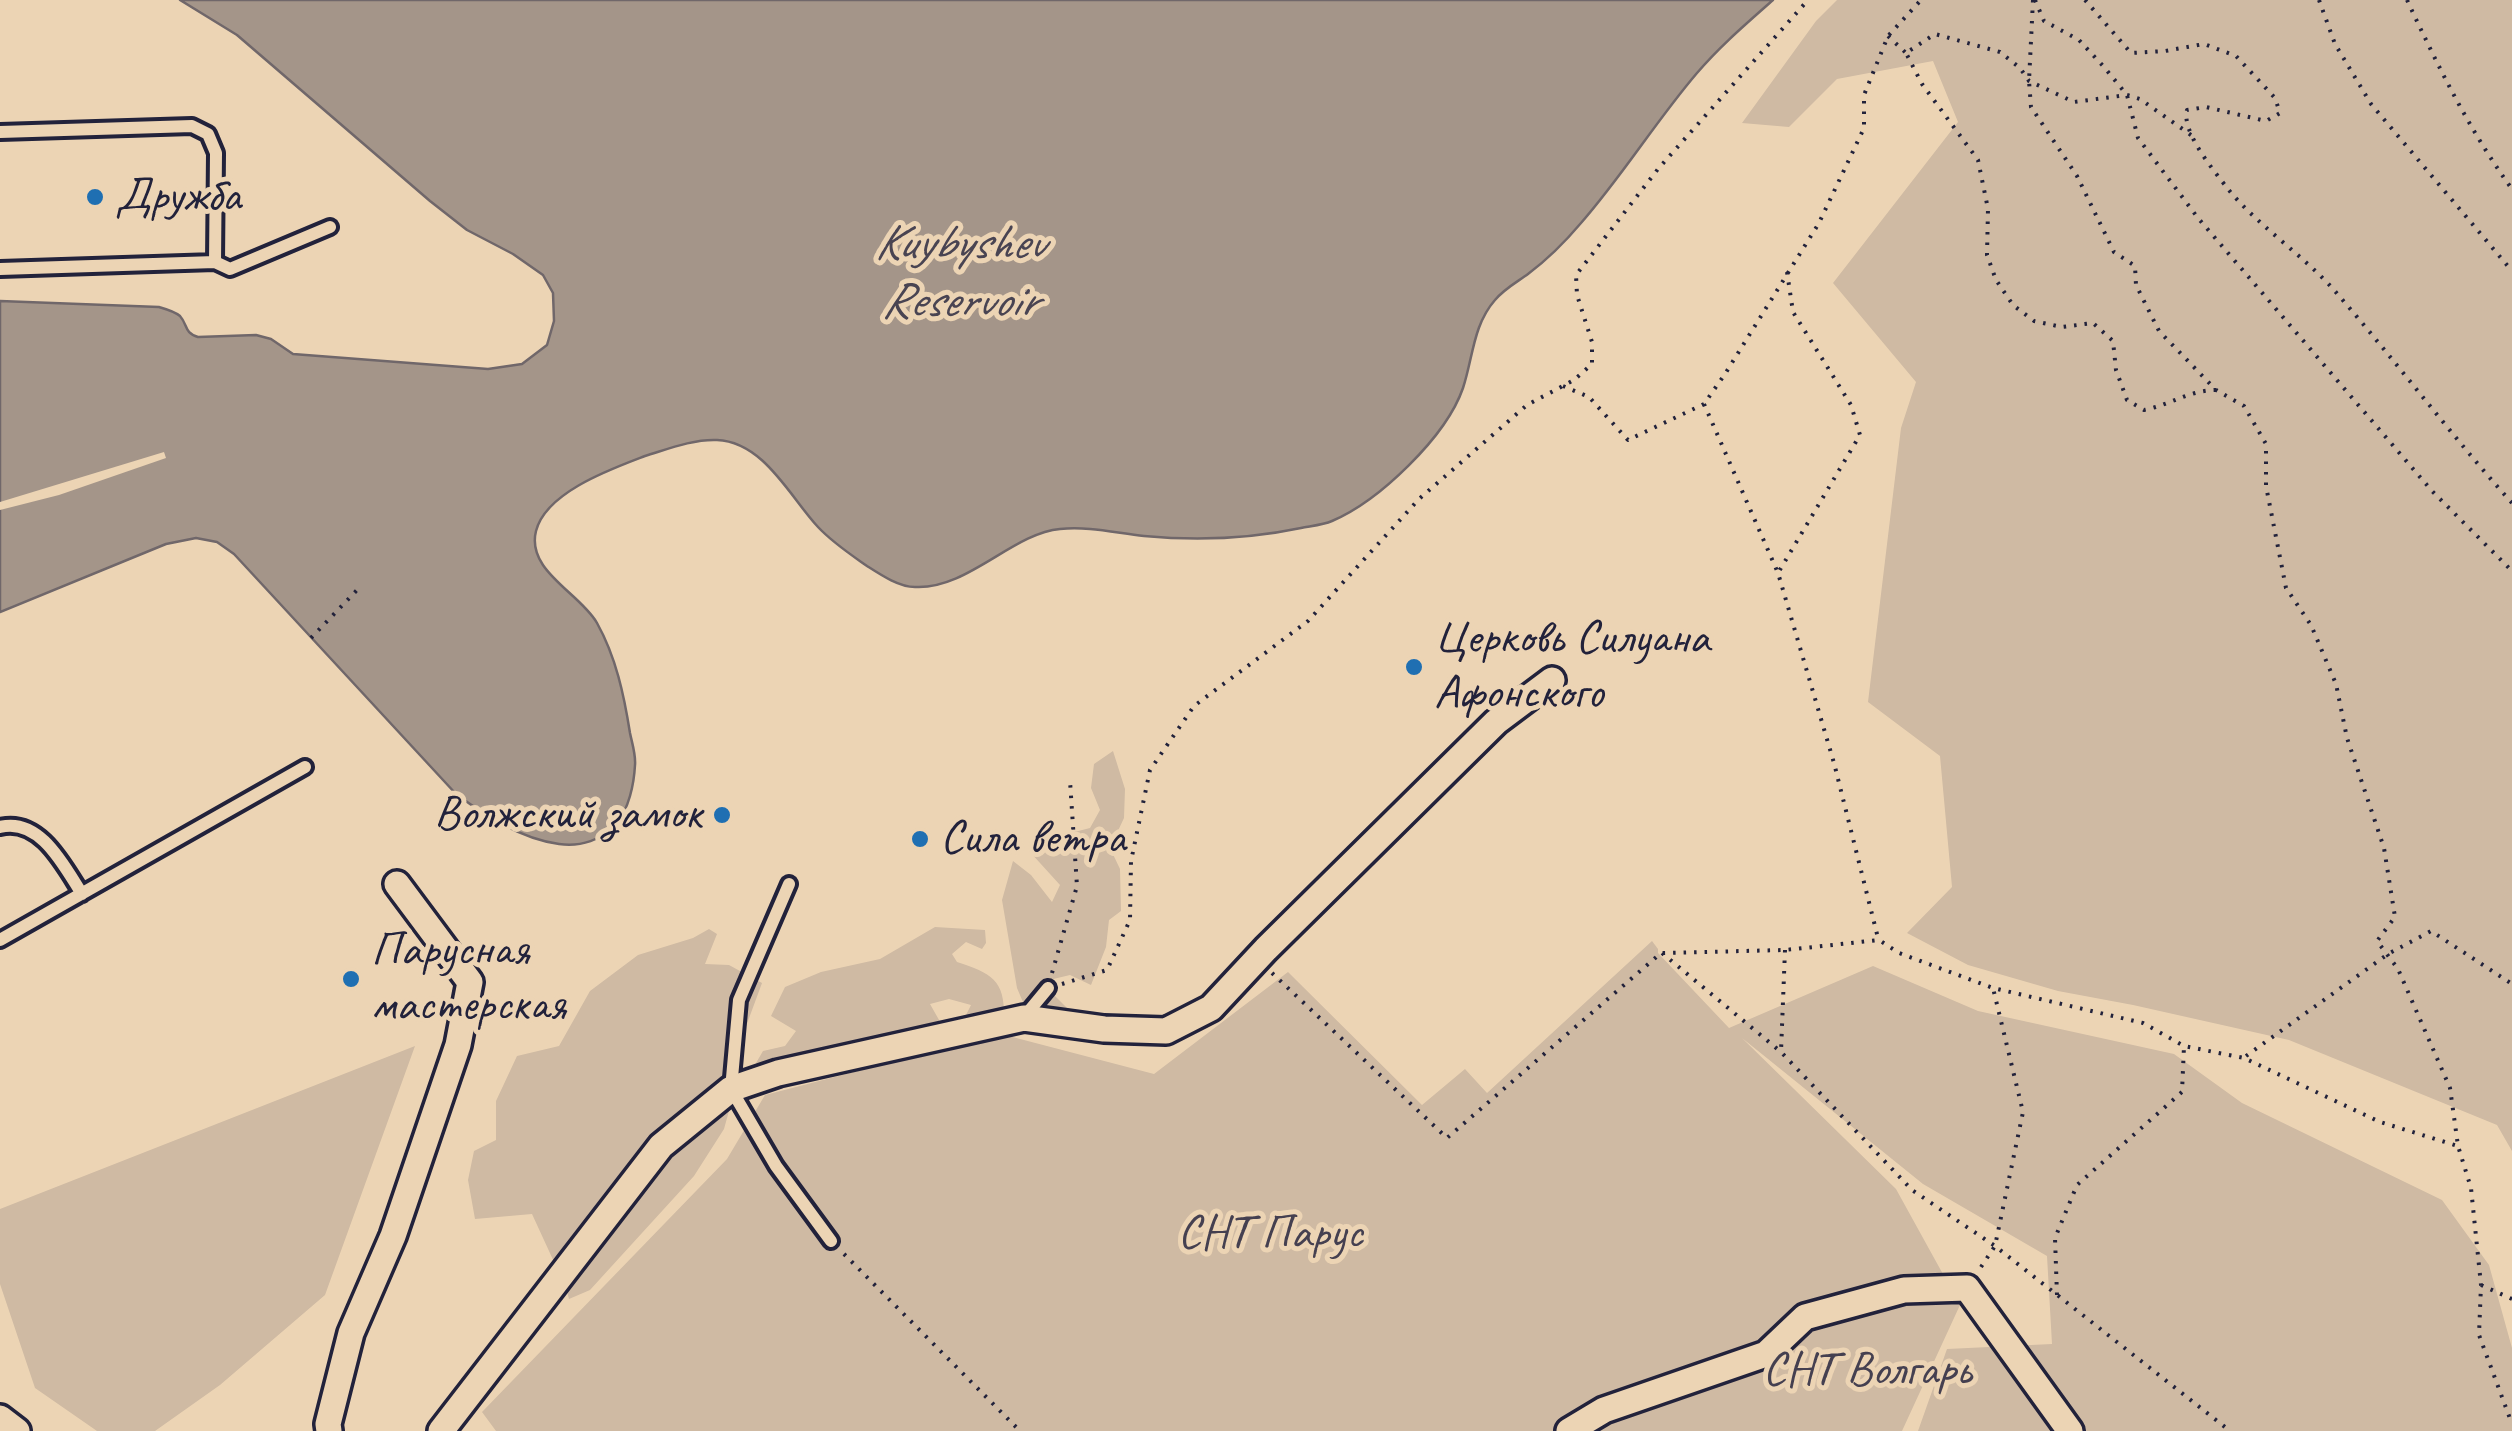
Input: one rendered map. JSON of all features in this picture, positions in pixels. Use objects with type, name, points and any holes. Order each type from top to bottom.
[{"type":"street","points":[[441,1431],[662,1146],[731,1089],[778,1074],[1024,1018],[1166,1031],[1211,1008],[1391,823],[1496,722],[1552,680]]},
{"type":"street","points":[[329,1431],[351,1332],[393,1236],[458,1045],[470,982],[397,884]]},
{"type":"street","points":[[1569,1431],[1604,1410],[1766,1354],[1805,1317],[1904,1290],[1967,1288],[2070,1431]]},
{"type":"street","points":[[0,1418],[18,1431]]},
{"type":"lane","points":[[0,132],[192,126],[208,134],[216,153],[215,262]]},
{"type":"lane","points":[[0,269],[215,262],[230,269],[330,227]]},
{"type":"lane","points":[[0,940],[305,767]]},
{"type":"lane","points":[[0,827],[12,824],[36,834],[54,851],[82,894]]},
{"type":"lane","points":[[789,884],[739,1000],[731,1089],[776,1166],[831,1240]]},
{"type":"lane","points":[[1024,1018],[1048,988]]},
{"type":"path","points":[[1048,988],[1107,970],[1130,920],[1131,862],[1150,770],[1194,706],[1308,621],[1419,499],[1527,405],[1574,380],[1592,364],[1592,342],[1577,295],[1576,274],[1658,169],[1808,0]]},
{"type":"path","points":[[1562,386],[1589,397],[1628,440],[1704,404],[1819,223],[1864,128],[1864,95],[1888,36],[1920,0]]},
{"type":"path","points":[[2034,0],[2030,19],[2031,106],[2077,176],[2114,252],[2134,266],[2136,285],[2160,331],[2216,390],[2244,406],[2266,444],[2266,486],[2286,588],[2312,625],[2336,684],[2346,738],[2384,848],[2396,917],[2377,941],[2398,969],[2450,1088],[2458,1146],[2471,1188],[2481,1285],[2480,1335],[2512,1424]]},
{"type":"path","points":[[2034,0],[2044,22],[2079,40],[2127,96],[2138,138],[2198,218],[2432,491],[2512,571]]},
{"type":"path","points":[[2085,0],[2131,53],[2204,44],[2236,56],[2275,98],[2280,113],[2266,121],[2206,107],[2187,110],[2184,120],[2190,136],[2230,192],[2332,288],[2466,452],[2512,502]]},
{"type":"path","points":[[2319,0],[2334,44],[2371,104],[2512,270]]},
{"type":"path","points":[[2407,0],[2446,83],[2485,152],[2512,188]]},
{"type":"path","points":[[1906,53],[1935,34],[1957,39],[2000,52],[2029,81],[2074,102],[2127,96],[2140,99],[2190,136]]},
{"type":"path","points":[[1888,36],[1906,53],[1922,84],[1978,160],[1988,209],[1987,255],[1996,280],[2013,305],[2034,321],[2062,327],[2093,324],[2113,341],[2116,370],[2128,400],[2144,410],[2164,406],[2191,393],[2216,390]]},
{"type":"path","points":[[1778,573],[1860,435],[1852,405],[1793,312],[1788,272]]},
{"type":"path","points":[[1704,404],[1778,573],[1834,764],[1879,940]]},
{"type":"path","points":[[311,638],[358,589]]},
{"type":"path","points":[[1048,988],[1077,886],[1070,781]]},
{"type":"path","points":[[2244,1058],[2388,954],[2431,931],[2512,984]]},
{"type":"path","points":[[1257,958],[1447,1138],[1661,953],[1784,950],[1879,940],[1898,953],[1994,988],[2143,1023],[2184,1046],[2244,1058],[2380,1122],[2458,1146]]},
{"type":"path","points":[[1781,1052],[1784,950]]},
{"type":"path","points":[[1661,953],[1781,1052],[1912,1190],[1995,1246],[2230,1431]]},
{"type":"path","points":[[1967,1288],[1995,1246],[2023,1112],[1994,988]]},
{"type":"path","points":[[2057,1295],[2055,1238],[2077,1185],[2182,1092],[2184,1046]]},
{"type":"path","points":[[831,1240],[1020,1431]]},
{"type":"path","points":[[2481,1285],[2512,1299]]},
{"type":"green space","points":[[1837,0],[2512,0],[2512,1151],[2497,1125],[2289,1040],[2058,991],[1968,965],[1907,933],[1952,887],[1940,756],[1868,702],[1901,428],[1916,382],[1833,283],[1958,122],[1933,61],[1837,79],[1789,127],[1742,123],[1816,21]]},
{"type":"green space","points":[[1113,751],[1125,789],[1124,818],[1110,848],[1120,869],[1121,911],[1109,920],[1106,947],[1091,985],[1070,975],[1041,982],[1073,1014],[1034,1028],[1017,988],[1002,900],[1013,861],[1031,875],[1052,902],[1060,885],[1030,852],[1043,840],[1090,828],[1100,810],[1091,788],[1094,764]]},
{"type":"green space","points":[[935,927],[985,930],[986,943],[982,949],[966,942],[952,954],[957,962],[987,974],[999,986],[1004,1017],[964,1019],[971,1005],[949,999],[930,1004],[943,1027],[772,1084],[756,1063],[763,1051],[785,1046],[796,1031],[771,1016],[785,987],[821,972],[880,959]]},
{"type":"green space","points":[[709,929],[717,934],[705,964],[729,965],[762,983],[741,1040],[740,1071],[724,1129],[694,1176],[590,1290],[569,1299],[532,1214],[475,1219],[468,1180],[474,1151],[496,1140],[496,1101],[517,1056],[559,1046],[590,991],[638,955]]},
{"type":"green space","name":"СНТ Парус","points":[[1652,941],[1658,953],[1729,1028],[1873,966],[1978,1011],[2174,1054],[2242,1103],[2442,1200],[2489,1265],[2512,1348],[2512,1431],[1918,1431],[1947,1349],[2052,1344],[2047,1256],[1923,1184],[1742,1038],[1896,1189],[1960,1305],[1902,1431],[496,1431],[482,1412],[727,1159],[765,1095],[1001,1034],[1154,1074],[1288,972],[1422,1105],[1465,1069],[1487,1093]]},
{"type":"green space","points":[[415,1046],[325,1295],[220,1385],[155,1431],[97,1431],[35,1388],[0,1284],[0,1209]]},
{"type":"water","name":"Kuybyshev Reservoir","points":[[180,0],[1773,0],[1697,73],[1569,237],[1495,300],[1478,331],[1463,388],[1442,427],[1426,446],[1370,499],[1332,521],[1282,532],[1223,538],[1164,538],[1060,529],[1025,540],[953,580],[915,587],[884,577],[836,543],[762,460],[734,443],[708,440],[645,456],[566,494],[542,517],[535,545],[546,570],[589,612],[604,636],[622,690],[635,761],[630,796],[616,824],[598,838],[567,845],[518,832],[456,794],[234,554],[217,542],[196,538],[166,544],[0,612],[0,301],[159,307],[180,316],[188,331],[198,337],[256,335],[271,339],[293,354],[488,369],[522,364],[547,345],[554,321],[553,293],[543,275],[467,230],[237,35]]},
{"type":"pier","points":[[164,452],[166,458],[59,495],[0,510],[0,502]]},
{"type":"place","name":"Дружба","points":[[95,197]]},
{"type":"place","name":"Церковь Силуана Афонского","points":[[1414,667]]},
{"type":"place","name":"Волжский замок","points":[[722,815]]},
{"type":"place","name":"Сила ветра","points":[[920,839]]},
{"type":"place","name":"Парусная мастерская","points":[[351,979]]},
{"type":"park label","name":"СНТ Волгарь","points":[[1867,1371]]}]
